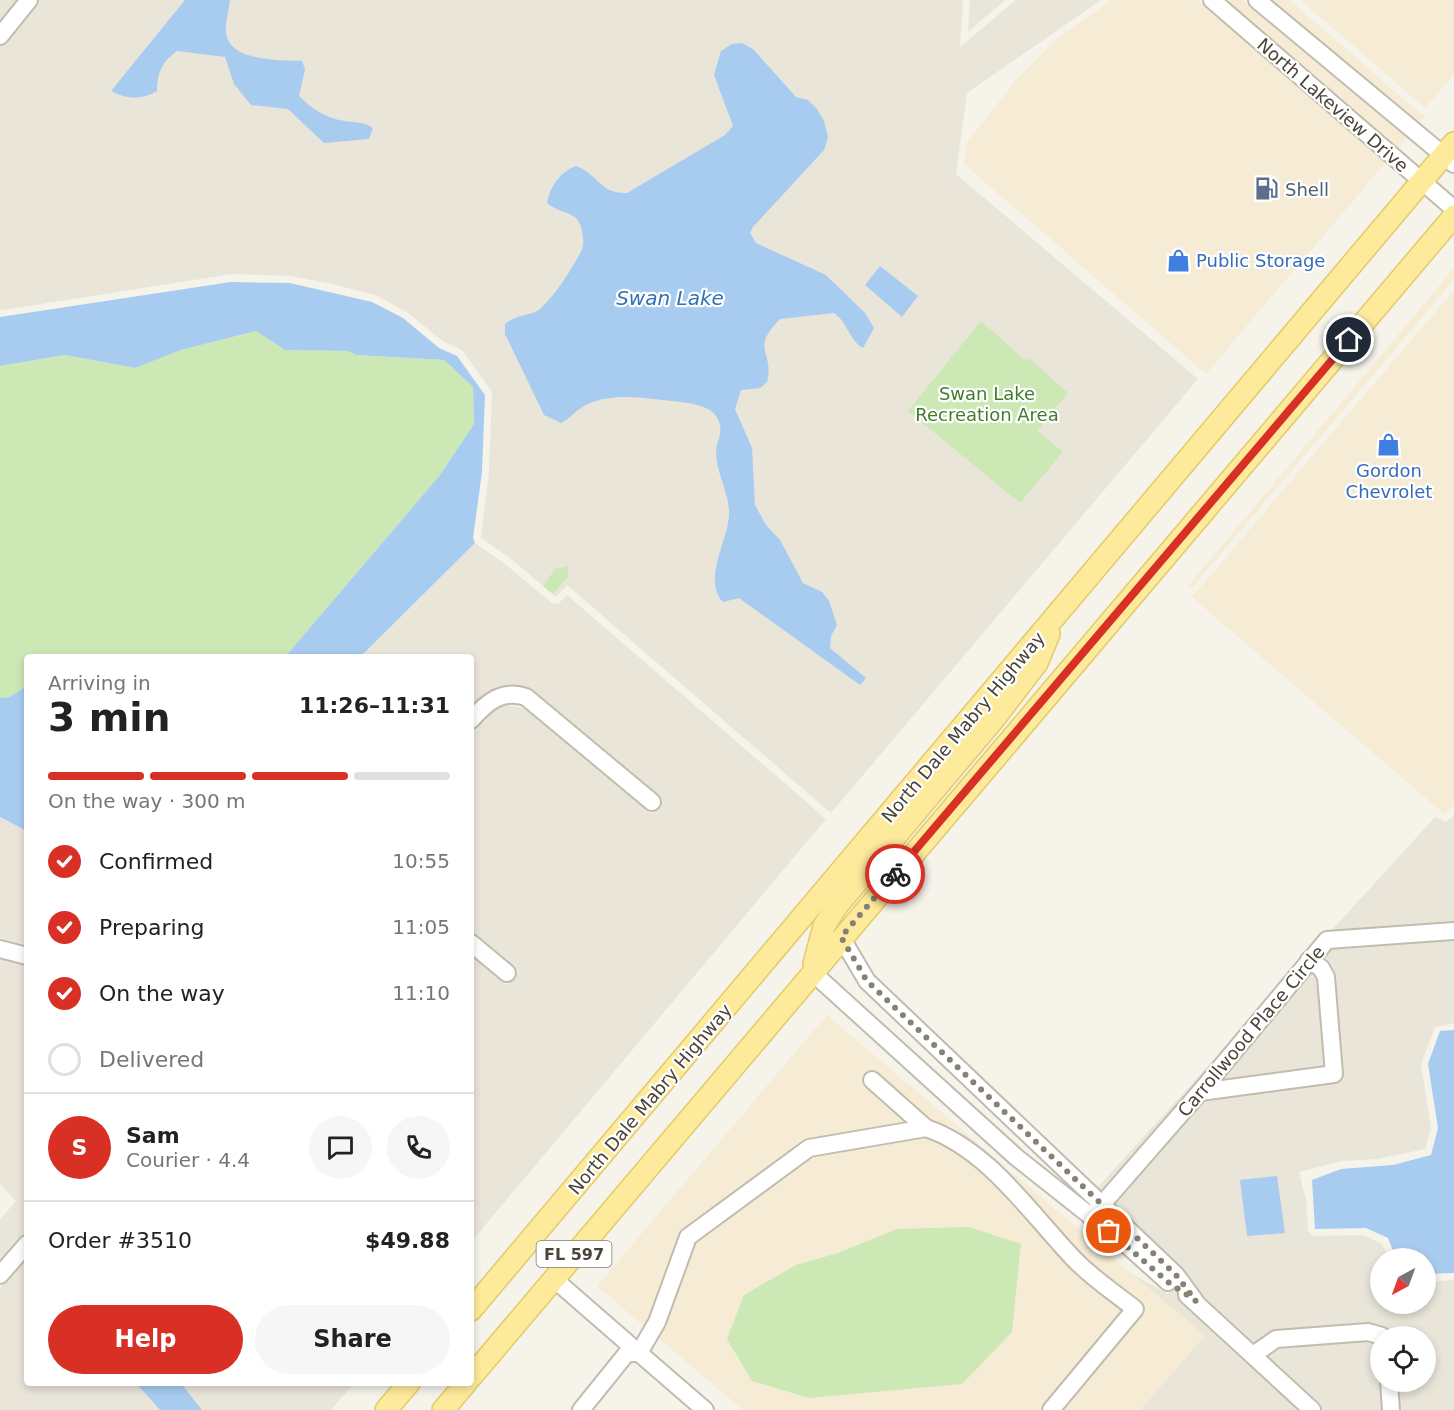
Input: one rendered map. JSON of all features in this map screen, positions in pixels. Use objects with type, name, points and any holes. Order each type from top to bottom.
[{"type":"main road","name":"North Dale Mabry Highway","points":[[474,1306],[1420,181],[1450,154]]},
{"type":"main road","name":"FL 597","points":[[474,1373],[841,937],[1454,216]]},
{"type":"main road","points":[[812,972],[824,926],[837,906],[994,719],[1037,663],[1058,614]]},
{"type":"main road","points":[[386,1410],[406,1386]]},
{"type":"main road","points":[[443,1410],[463,1386]]},
{"type":"street","points":[[0,36],[29,0]]},
{"type":"street","name":"North Lakeview Drive","points":[[1212,0],[1454,209]]},
{"type":"street","name":"North Lakeview Drive","points":[[1257,0],[1450,154]]},
{"type":"street","points":[[474,717],[494,698],[514,694],[526,697],[652,802]]},
{"type":"street","name":"Carrollwood Place Circle","points":[[1096,1211],[1200,1092],[1327,940],[1454,931]]},
{"type":"street","points":[[841,937],[867,981],[1029,1137],[1096,1211],[1137,1266],[1168,1282],[1196,1301]]},
{"type":"street","points":[[474,946],[507,974]]},
{"type":"street","points":[[0,949],[24,955]]},
{"type":"street","points":[[1200,1092],[1334,1074],[1326,977],[1321,968],[1309,960]]},
{"type":"street","points":[[812,972],[1016,1157],[1096,1211],[1176,1275],[1196,1301],[1312,1410]]},
{"type":"street","points":[[921,1071],[939,1051]]},
{"type":"street","points":[[872,1080],[926,1128],[949,1136],[999,1177],[1076,1262],[1135,1309],[1051,1410]]},
{"type":"street","points":[[639,1353],[657,1322],[688,1237],[809,1148],[926,1128]]},
{"type":"street","points":[[999,1177],[1029,1137]]},
{"type":"street","points":[[0,1275],[24,1247]]},
{"type":"street","points":[[554,1279],[705,1410]]},
{"type":"street","points":[[1253,1355],[1276,1339],[1370,1333]]},
{"type":"street","points":[[581,1410],[627,1353],[639,1353]]},
{"type":"street","points":[[1390,1392],[1391,1410]]},
{"type":"shaded area","points":[[0,0],[963,0],[960,47],[1016,0],[1101,0],[967,93],[956,174],[1198,379],[831,813],[567,585],[556,597],[510,558],[481,538],[489,472],[492,392],[462,350],[444,342],[407,312],[375,295],[332,284],[291,276],[232,274],[0,309]]},
{"type":"shaded area","points":[[970,0],[1005,0],[968,32]]},
{"type":"shaded area","points":[[1112,0],[1198,0],[1386,162],[1206,374],[964,164],[967,142],[1016,80],[1055,40]]},
{"type":"shaded area","points":[[1226,0],[1243,0],[1407,137],[1397,149]]},
{"type":"shaded area","points":[[1271,0],[1289,0],[1420,113],[1426,115],[1419,123]]},
{"type":"shaded area","points":[[1301,0],[1454,0],[1454,74],[1425,108]]},
{"type":"shaded area","points":[[1454,268],[1454,280],[1191,589],[1188,586]]},
{"type":"shaded area","name":"Gordon Chevrolet","points":[[1454,290],[1454,805],[1445,815],[1192,597]]},
{"type":"shaded area","points":[[475,543],[505,564],[553,604],[559,603],[567,595],[826,819],[474,1238],[474,958],[507,985],[519,972],[474,934],[474,729],[486,715],[505,704],[529,710],[651,814],[663,801],[537,694],[502,688],[474,705],[474,654],[363,654]]},
{"type":"shaded area","points":[[1454,815],[1454,1023],[1435,1027],[1421,1064],[1431,1128],[1425,1149],[1377,1159],[1342,1161],[1299,1172],[1306,1200],[1308,1230],[1312,1236],[1363,1235],[1382,1244],[1384,1248],[1370,1248],[1370,1314],[1436,1314],[1436,1281],[1454,1280],[1454,1410],[1140,1410],[1204,1336],[1132,1274],[1168,1294],[1174,1287],[1193,1312],[1207,1301],[1182,1268],[1113,1203],[1162,1148],[1151,1138],[1102,1192],[1097,1188],[1435,817],[1446,822]]},
{"type":"shaded area","points":[[0,817],[24,829],[24,944],[0,938]]},
{"type":"shaded area","points":[[0,956],[24,963],[24,1235],[0,1263],[0,1220],[16,1201],[0,1184]]},
{"type":"shaded area","points":[[827,1015],[1001,1163],[999,1165],[955,1128],[931,1120],[872,1069],[860,1082],[907,1123],[805,1141],[680,1235],[645,1327],[597,1286]]},
{"type":"shaded area","points":[[925,1137],[944,1143],[993,1184],[1069,1268],[1123,1311],[1040,1410],[743,1410],[657,1337],[665,1324],[695,1242],[812,1156]],"holes":[[[838,1253],[809,1398],[796,1265]]]},
{"type":"shaded area","points":[[1013,1173],[1205,1336],[1140,1410],[1061,1410],[1141,1314],[1140,1303],[1082,1255],[1010,1176]]},
{"type":"shaded area","points":[[24,1260],[24,1386],[139,1386],[160,1410],[0,1410],[0,1288]]},
{"type":"shaded area","points":[[183,1386],[351,1386],[331,1410],[202,1410]]},
{"type":"green space","name":"Swan Lake Recreation Area","points":[[981,321],[1026,361],[1029,358],[1068,393],[1037,431],[1063,452],[1020,503],[908,411]]},
{"type":"green space","points":[[256,331],[285,350],[348,351],[356,355],[444,360],[473,387],[474,424],[440,475],[288,654],[24,654],[24,688],[9,697],[0,698],[0,366],[65,355],[135,368],[181,350]]},
{"type":"green space","points":[[568,566],[568,577],[553,594],[543,586],[555,569]]},
{"type":"green space","points":[[969,1227],[1021,1244],[1012,1332],[962,1384],[809,1398],[752,1381],[727,1339],[744,1295],[796,1265],[838,1253],[897,1229]]},
{"type":"water","points":[[185,0],[230,0],[226,33],[236,49],[257,58],[302,61],[305,69],[299,96],[326,115],[338,120],[362,123],[373,128],[369,139],[324,143],[288,109],[251,105],[234,84],[225,57],[177,51],[161,68],[157,91],[134,98],[111,91]]},
{"type":"water","name":"Swan Lake","points":[[742,43],[753,49],[796,97],[808,100],[817,109],[824,121],[828,137],[824,150],[750,233],[756,243],[826,275],[865,313],[874,328],[863,348],[834,313],[780,319],[766,338],[764,345],[769,371],[767,382],[760,388],[741,390],[735,409],[752,448],[755,505],[766,525],[780,540],[803,583],[822,592],[829,601],[837,625],[831,636],[830,648],[866,678],[860,685],[739,598],[723,602],[717,593],[715,572],[728,525],[729,507],[717,460],[716,449],[720,426],[713,413],[701,406],[686,403],[617,397],[586,405],[561,423],[544,415],[505,334],[505,324],[535,312],[547,302],[568,274],[582,249],[583,237],[576,218],[547,203],[557,180],[576,166],[605,187],[627,193],[725,135],[733,126],[714,75],[721,51],[732,44]]},
{"type":"water","points":[[880,266],[918,296],[902,317],[865,285]]},
{"type":"water","points":[[231,282],[290,283],[372,302],[403,318],[439,348],[457,356],[485,395],[482,472],[473,538],[475,543],[363,654],[288,654],[440,475],[474,424],[473,387],[444,360],[356,355],[348,351],[285,350],[256,331],[181,350],[135,368],[65,355],[0,366],[0,317]]},
{"type":"water","points":[[24,688],[24,829],[0,817],[0,698],[9,697]]},
{"type":"water","points":[[1454,1030],[1454,1273],[1436,1274],[1436,1248],[1392,1248],[1388,1238],[1366,1228],[1315,1229],[1312,1180],[1341,1169],[1393,1165],[1431,1155],[1438,1128],[1428,1064],[1440,1031]]},
{"type":"water","points":[[1277,1176],[1285,1233],[1247,1236],[1240,1180]]},
{"type":"water","points":[[139,1386],[183,1386],[202,1410],[160,1410]]},
{"type":"way so far","points":[[895,874],[841,937],[867,981],[1176,1275],[1196,1301],[1168,1282],[1109,1231]]},
{"type":"place","name":"Shell","points":[[1267,189]]},
{"type":"place","name":"Public Storage","points":[[1178,260]]},
{"type":"place","name":"Gordon Chevrolet","points":[[1389,444]]},
{"type":"route","points":[[895,874],[1349,340]]}]
